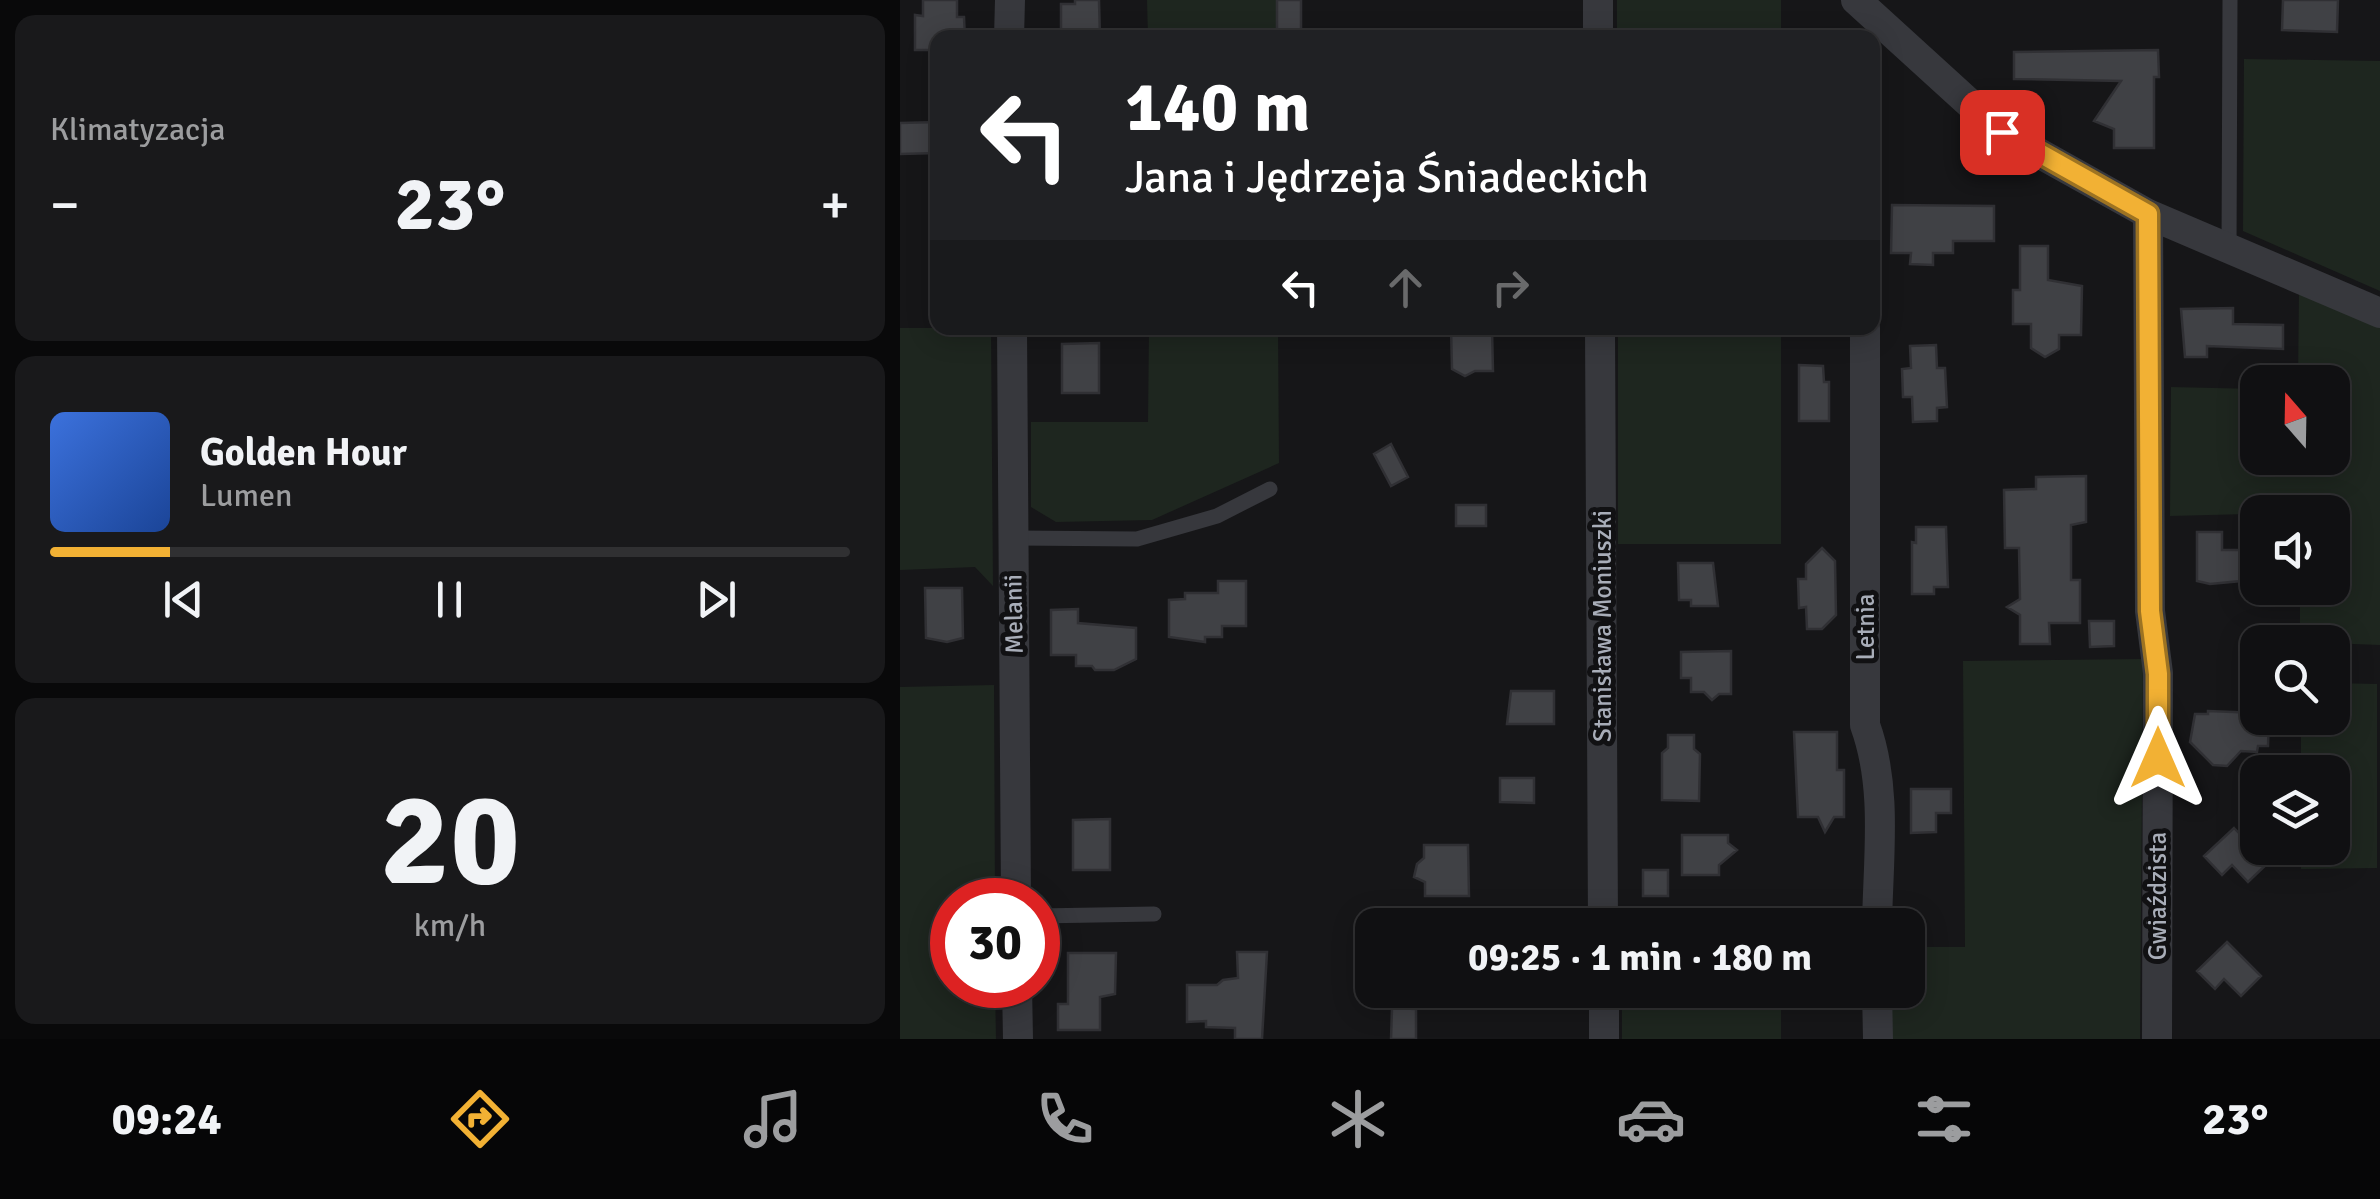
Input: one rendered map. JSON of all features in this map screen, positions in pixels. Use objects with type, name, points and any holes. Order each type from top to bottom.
[{"type":"street","points":[[1009,30],[1010,0]]},
{"type":"street","points":[[1598,0],[1598,30]]},
{"type":"street","points":[[1880,30],[2002,132],[2148,214],[2380,313]]},
{"type":"street","name":"Gwiaździsta","points":[[2148,214],[2150,611],[2158,674],[2157,1039]]},
{"type":"street","name":"Melanii","points":[[1012,335],[1016,878]]},
{"type":"street","name":"Stanisława Moniuszki","points":[[1600,335],[1604,908]]},
{"type":"street","name":"Letnia","points":[[1865,335],[1865,725],[1876,755],[1879,780],[1877,908]]},
{"type":"street","points":[[1017,1008],[1018,1039]]},
{"type":"street","points":[[1604,1008],[1604,1039]]},
{"type":"street","points":[[1878,1008],[1878,1039]]},
{"type":"lane","points":[[2229,250],[2230,0]]},
{"type":"lane","points":[[1012,538],[1138,538],[1217,516],[1270,489]]},
{"type":"lane","points":[[1060,916],[1154,914]]},
{"type":"shaded area","points":[[1147,0],[1277,0],[1277,30],[1148,30]]},
{"type":"shaded area","points":[[1617,0],[1781,0],[1781,30],[1617,30]]},
{"type":"shaded area","points":[[2244,59],[2380,61],[2380,291],[2243,231]]},
{"type":"shaded area","points":[[2299,290],[2380,326],[2380,645],[2350,644],[2350,625],[2300,625],[2300,605],[2350,605],[2350,495],[2240,495],[2240,514],[2170,516],[2171,387],[2240,389],[2240,475],[2350,475],[2350,365],[2298,365]]},
{"type":"shaded area","points":[[900,328],[930,328],[930,335],[991,335],[993,586],[975,567],[900,570]]},
{"type":"shaded area","points":[[1149,335],[1278,335],[1279,463],[1152,520],[1056,522],[1031,507],[1031,422],[1148,422]]},
{"type":"shaded area","points":[[1618,335],[1781,335],[1781,544],[1618,544]]},
{"type":"shaded area","points":[[2143,659],[2140,1039],[1886,1039],[1885,1008],[1925,1008],[1925,947],[1965,947],[1963,661]]},
{"type":"shaded area","points":[[2350,683],[2377,684],[2377,868],[2301,869],[2301,865],[2350,865],[2350,755],[2301,755],[2301,735],[2350,735]]},
{"type":"shaded area","points":[[994,685],[995,878],[930,878],[930,1008],[995,1008],[996,1039],[900,1039],[900,687]]},
{"type":"shaded area","points":[[1622,907],[1782,907],[1782,908]]},
{"type":"shaded area","points":[[1622,1008],[1781,1008],[1781,1039],[1622,1039]]},
{"type":"building","points":[[923,0],[957,0],[957,17],[964,17],[965,30],[930,30],[930,50],[915,50],[915,15],[923,16]]},
{"type":"building","points":[[1075,0],[1099,0],[1100,30],[1061,30],[1061,4],[1075,4]]},
{"type":"building","points":[[1277,0],[1301,0],[1301,30],[1277,30]]},
{"type":"building","points":[[2283,0],[2338,0],[2337,32],[2282,30]]},
{"type":"building","points":[[2158,50],[2154,148],[2114,148],[2114,129],[2094,121],[2121,81],[2014,79],[2014,52]]},
{"type":"building","points":[[930,122],[930,153],[900,154],[900,123]]},
{"type":"building","points":[[1892,205],[1994,206],[1994,241],[1953,241],[1953,253],[1933,253],[1933,265],[1910,264],[1911,253],[1891,253]]},
{"type":"building","points":[[2020,246],[2048,246],[2048,280],[2082,286],[2081,335],[2059,335],[2059,349],[2045,357],[2031,348],[2031,324],[2013,324],[2013,290],[2020,290]]},
{"type":"building","points":[[2233,308],[2233,324],[2283,325],[2283,349],[2207,346],[2207,357],[2185,357],[2181,309]]},
{"type":"building","points":[[1451,335],[1492,335],[1493,371],[1475,371],[1465,376],[1452,369]]},
{"type":"building","points":[[1099,343],[1099,393],[1062,393],[1062,344]]},
{"type":"building","points":[[1936,345],[1937,368],[1945,368],[1947,407],[1937,408],[1937,421],[1913,422],[1912,397],[1903,397],[1902,369],[1911,368],[1910,346]]},
{"type":"building","points":[[1799,365],[1823,366],[1824,382],[1829,382],[1829,421],[1799,421]]},
{"type":"building","points":[[1391,444],[1408,477],[1391,486],[1374,454]]},
{"type":"building","points":[[2086,476],[2086,522],[2071,525],[2071,580],[2080,580],[2080,623],[2049,623],[2050,644],[2020,644],[2020,615],[2007,607],[2020,599],[2019,548],[2005,548],[2004,490],[2036,489],[2036,477]]},
{"type":"building","points":[[1456,505],[1486,505],[1486,526],[1456,526]]},
{"type":"building","points":[[1916,527],[1946,527],[1948,587],[1934,587],[1934,594],[1912,594],[1912,542],[1916,543]]},
{"type":"building","points":[[2197,532],[2222,532],[2222,550],[2240,550],[2240,581],[2197,581]]},
{"type":"building","points":[[1822,548],[1835,561],[1836,615],[1822,629],[1807,629],[1806,607],[1799,608],[1798,579],[1806,579],[1806,564]]},
{"type":"building","points":[[1678,563],[1713,563],[1718,606],[1691,606],[1691,600],[1679,600]]},
{"type":"building","points":[[1218,581],[1246,581],[1246,626],[1222,626],[1222,637],[1205,637],[1205,642],[1169,637],[1169,600],[1185,599],[1185,593],[1218,593]]},
{"type":"building","points":[[925,588],[962,588],[963,638],[947,642],[926,638]]},
{"type":"building","points":[[1078,609],[1078,623],[1136,628],[1136,659],[1114,670],[1095,670],[1092,666],[1076,666],[1076,655],[1051,655],[1051,610]]},
{"type":"building","points":[[2089,621],[2114,621],[2114,646],[2090,647]]},
{"type":"building","points":[[1731,651],[1731,694],[1719,694],[1712,700],[1704,692],[1691,692],[1691,678],[1681,678],[1681,652]]},
{"type":"building","points":[[1511,691],[1554,691],[1554,724],[1507,724]]},
{"type":"building","points":[[2240,712],[2240,735],[2268,735],[2268,746],[2258,746],[2257,752],[2241,751],[2227,766],[2213,765],[2190,742],[2195,714]]},
{"type":"building","points":[[1794,732],[1837,732],[1837,770],[1844,770],[1844,817],[1834,817],[1825,832],[1818,817],[1798,817]]},
{"type":"building","points":[[1668,735],[1694,735],[1694,749],[1700,754],[1699,801],[1662,800],[1662,753],[1668,748]]},
{"type":"building","points":[[1500,778],[1534,778],[1534,803],[1500,802]]},
{"type":"building","points":[[1911,789],[1951,789],[1951,813],[1936,813],[1936,832],[1911,833]]},
{"type":"building","points":[[1110,819],[1110,870],[1073,870],[1073,820]]},
{"type":"building","points":[[2234,828],[2240,834],[2240,865],[2266,865],[2248,882],[2232,865],[2222,875],[2204,856]]},
{"type":"building","points":[[1682,835],[1728,835],[1728,843],[1737,850],[1719,865],[1719,875],[1682,875]]},
{"type":"building","points":[[1424,845],[1468,845],[1469,896],[1425,896],[1425,882],[1414,877],[1417,864],[1424,858]]},
{"type":"building","points":[[1643,870],[1668,870],[1668,896],[1643,896]]},
{"type":"building","points":[[2227,942],[2261,976],[2241,996],[2224,979],[2215,989],[2197,971]]},
{"type":"building","points":[[1237,952],[1267,952],[1262,1039],[1235,1039],[1235,1028],[1206,1027],[1206,1021],[1187,1022],[1187,985],[1217,985],[1238,978]]},
{"type":"building","points":[[1068,953],[1116,953],[1115,994],[1100,997],[1100,1030],[1058,1030],[1058,1008],[1068,1004]]},
{"type":"building","points":[[1392,1008],[1416,1009],[1416,1039],[1391,1039]]},
{"type":"route","points":[[2002,132],[2148,214],[2150,611],[2158,674],[2158,758]]}]
